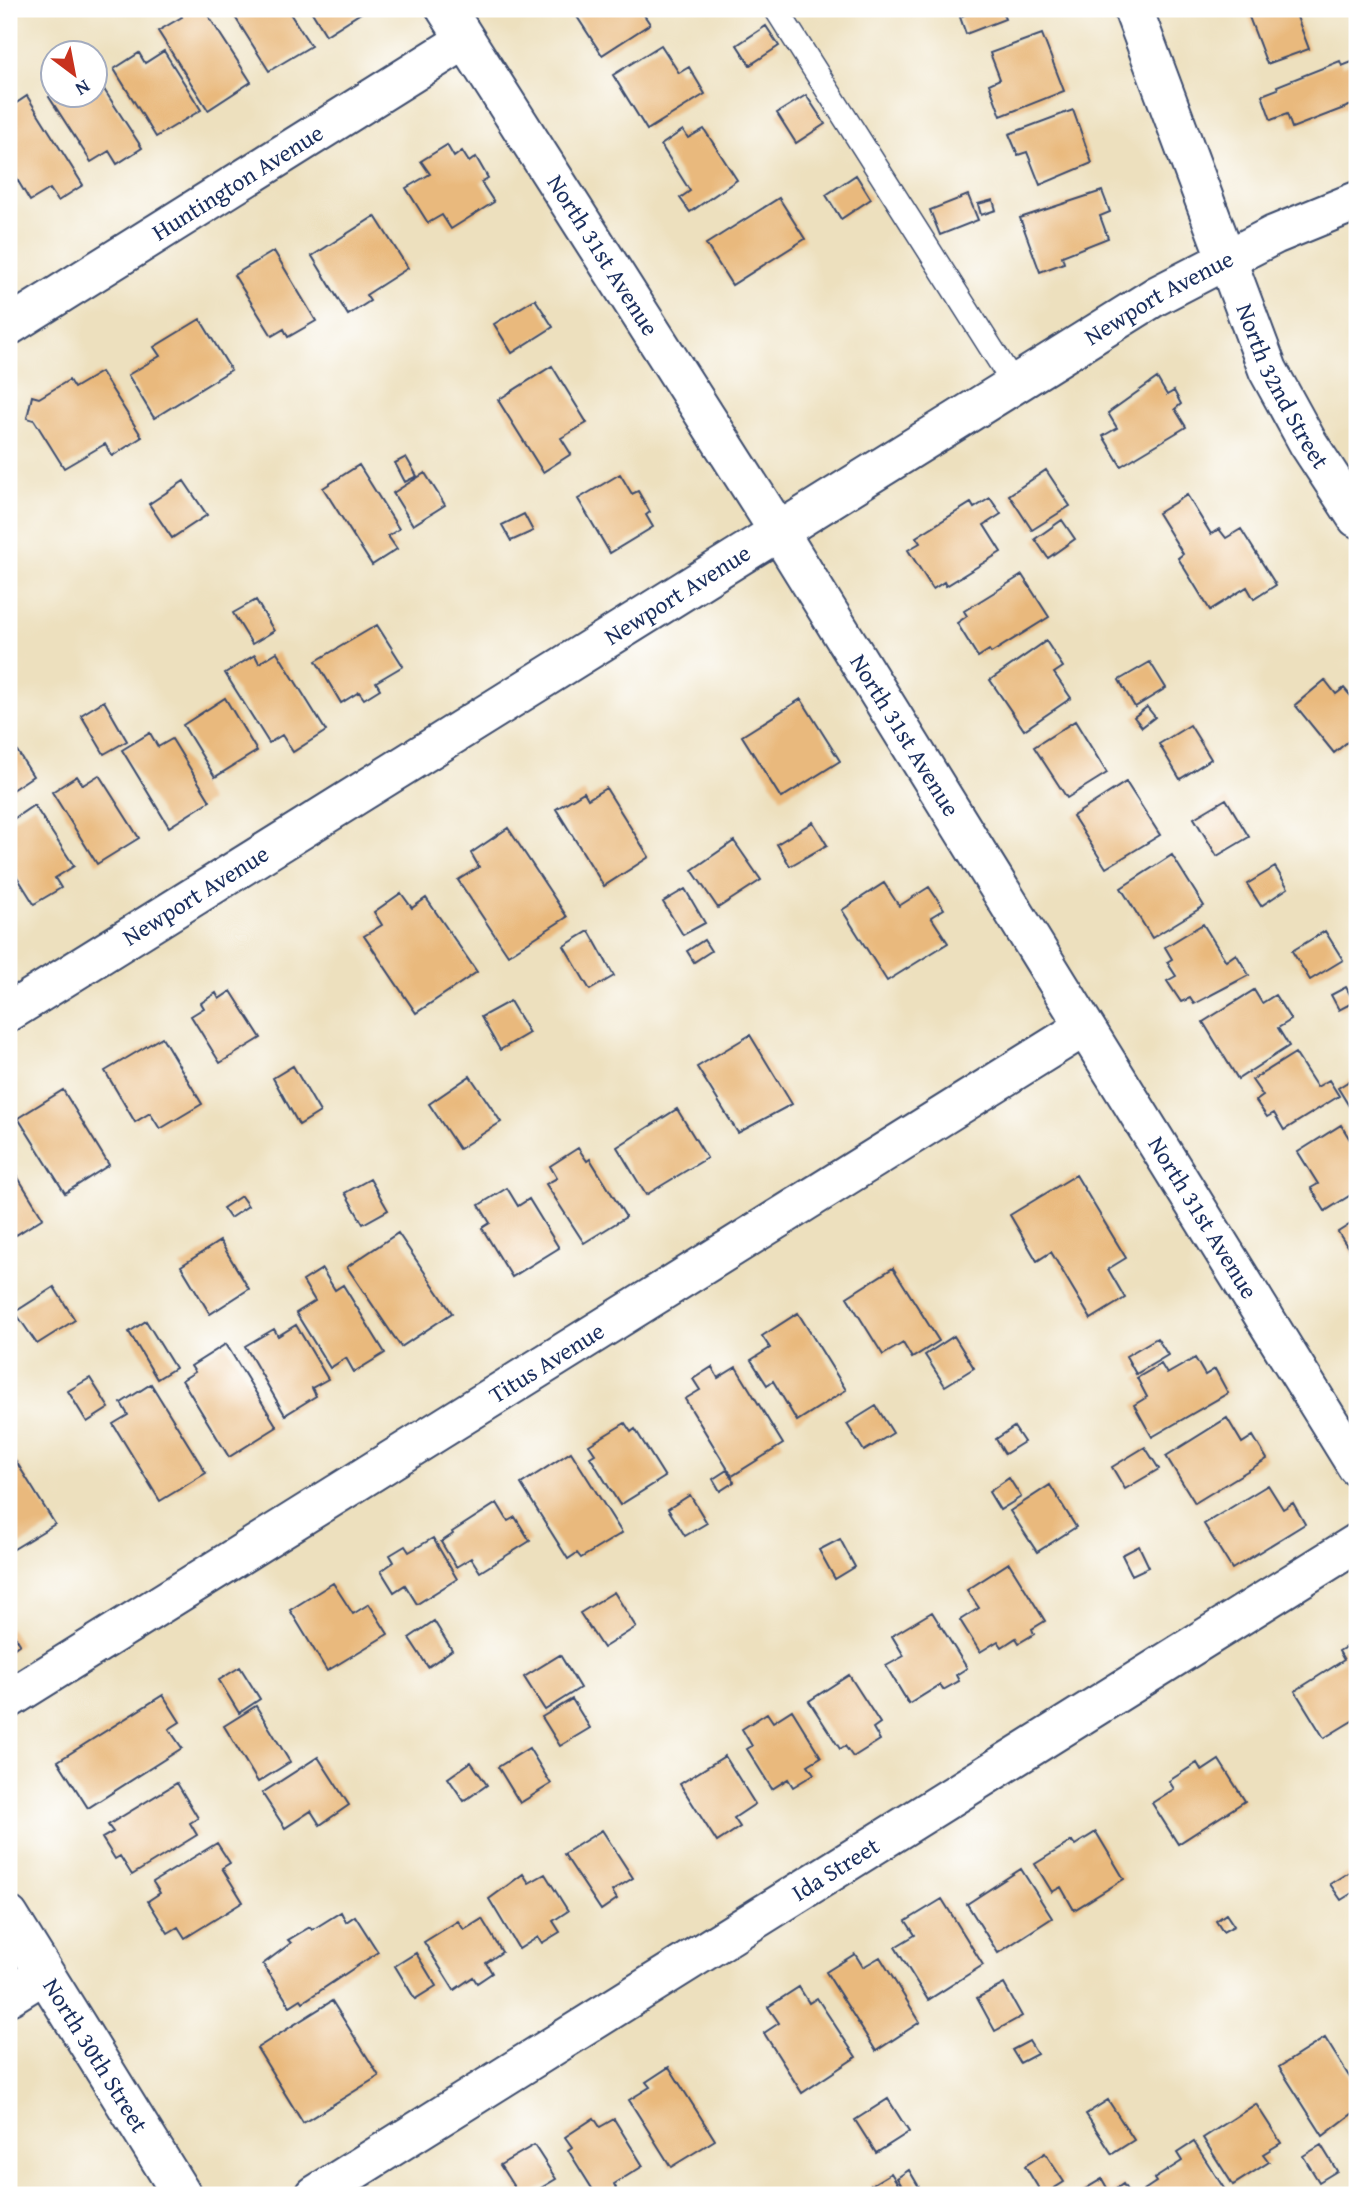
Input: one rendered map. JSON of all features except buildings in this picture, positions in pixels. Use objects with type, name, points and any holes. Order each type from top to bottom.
[{"type":"main road","name":"North 32nd Street","points":[[1133,9],[1268,370],[1308,443],[1357,518]]},
{"type":"main road","name":"Huntington Avenue","points":[[9,326],[455,24]]},
{"type":"main road","name":"North 31st Avenue","points":[[455,24],[779,532],[1083,1028],[1357,1467]]},
{"type":"main road","name":"Newport Avenue","points":[[9,1012],[1168,289],[1226,258],[1357,201]]},
{"type":"main road","name":"Titus Avenue","points":[[9,1699],[1083,1028]]},
{"type":"main road","name":"Ida Street","points":[[315,2195],[1357,1543]]},
{"type":"main road","name":"North 30th Street","points":[[9,1916],[182,2195]]},
{"type":"main road","points":[[9,1996],[44,1974]]},
{"type":"lane","points":[[776,9],[1014,384]]}]
